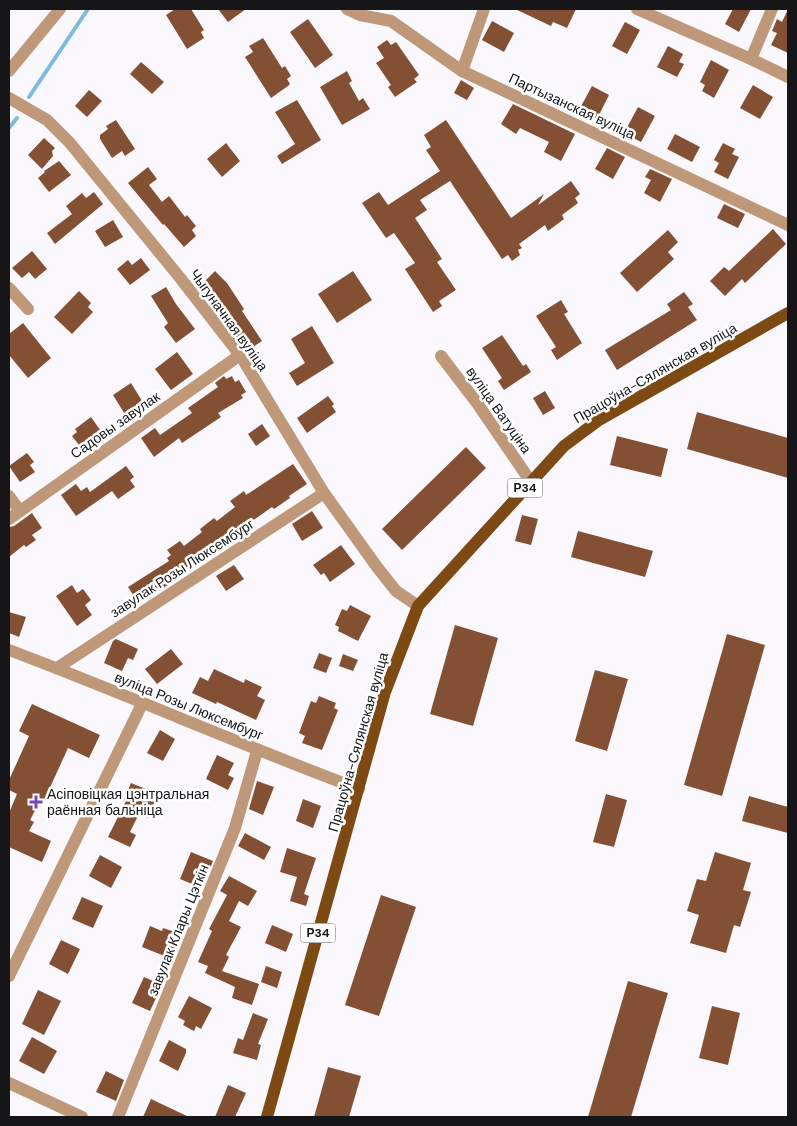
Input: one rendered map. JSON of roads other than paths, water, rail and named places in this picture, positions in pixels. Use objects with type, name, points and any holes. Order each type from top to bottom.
[{"type":"main road","name":"Працоўна-Сялянская вуліца","points":[[266,1117],[385,692],[418,606],[564,446],[599,420],[788,313]]},
{"type":"street","points":[[9,71],[60,9]]},
{"type":"street","name":"Партызанская вуліца","points":[[347,9],[392,21],[462,71],[788,225]]},
{"type":"street","points":[[462,71],[484,9]]},
{"type":"street","points":[[636,9],[788,77]]},
{"type":"street","points":[[751,59],[772,9]]},
{"type":"street","name":"Чыгуначная вуліца","points":[[9,98],[47,120],[70,143],[181,279],[240,355],[324,493],[377,568],[396,591],[418,606]]},
{"type":"street","points":[[9,288],[28,309]]},
{"type":"street","name":"Садовы завулак","points":[[9,519],[240,355]]},
{"type":"street","name":"вуліца Ватуціна","points":[[441,356],[477,402],[531,482]]},
{"type":"street","name":"завулак Розы Люксембург","points":[[57,668],[324,493]]},
{"type":"street","points":[[9,496],[20,510]]},
{"type":"street","name":"вуліца Розы Люксембург","points":[[9,650],[257,751],[359,790]]},
{"type":"street","points":[[9,976],[142,704]]},
{"type":"street","name":"завулак Клары Цэткін","points":[[118,1117],[235,828],[257,751]]},
{"type":"street","points":[[9,1083],[82,1117]]},
{"type":"waterway","points":[[29,97],[88,9]]},
{"type":"waterway","points":[[9,128],[17,118]]},
{"type":"place","name":"Асіповіцкая цэнтральная раённая бальніца","points":[[36,802]]}]
